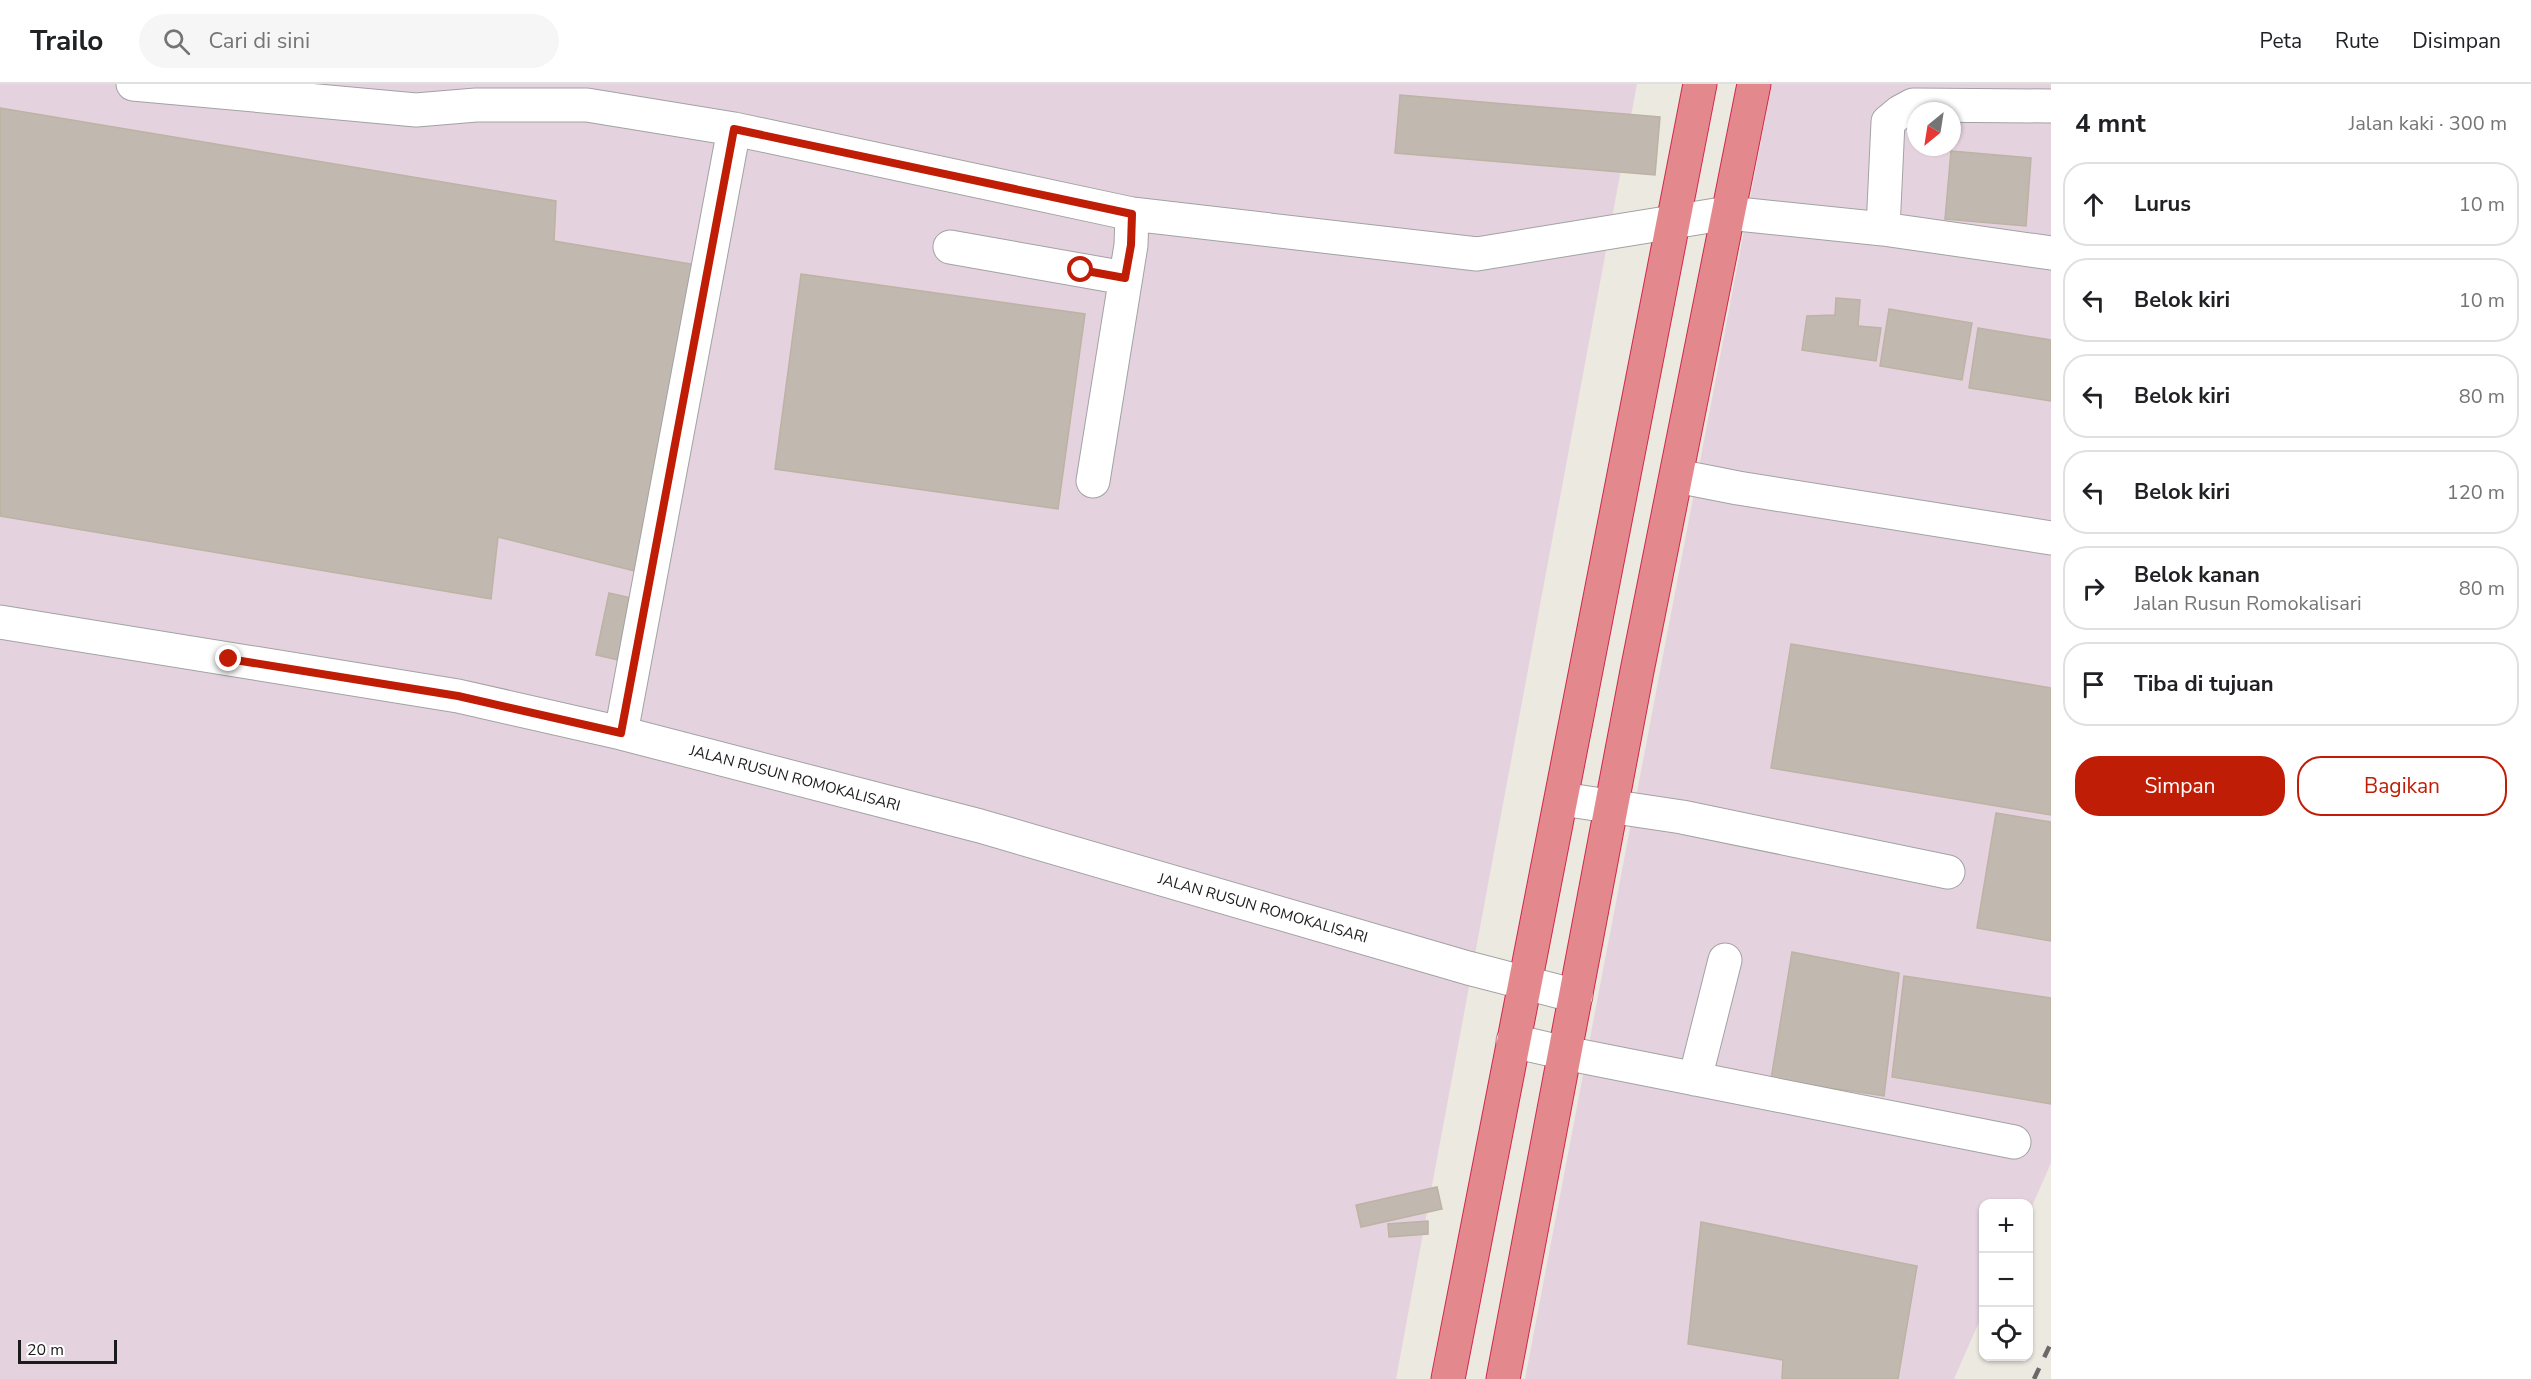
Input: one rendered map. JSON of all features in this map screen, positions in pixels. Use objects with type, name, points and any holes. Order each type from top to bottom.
[{"type":"highway","points":[[1448,1379],[1700,84]]},
{"type":"highway","points":[[1503,1379],[1612,806],[1754,84]]},
{"type":"street","points":[[134,84],[416,110],[476,105],[587,105],[734,129],[1132,214],[1477,254],[1728,213],[1883,230],[2051,253]]},
{"type":"street","points":[[1883,230],[1888,122],[1900,112],[1913,105],[2051,106]]},
{"type":"street","points":[[621,733],[734,129]]},
{"type":"street","points":[[1093,481],[1131,245],[1132,214]]},
{"type":"street","points":[[950,247],[1125,278]]},
{"type":"street","points":[[1677,476],[1738,488],[2051,537]]},
{"type":"street","name":"JALAN RUSUN ROMOKALISARI","points":[[0,622],[458,696],[621,733],[980,826],[1468,968],[1576,996]]},
{"type":"street","points":[[1562,799],[1682,818],[1948,872]]},
{"type":"street","points":[[1695,1079],[1725,960]]},
{"type":"street","points":[[1513,1041],[2014,1142]]},
{"type":"shaded area","points":[[0,84],[1637,84],[1396,1379],[0,1379]]},
{"type":"shaded area","points":[[1772,84],[2051,84],[2051,1163],[2033,1204],[2033,1199],[1979,1199],[1979,1322],[1954,1379],[1525,1379]]},
{"type":"building","points":[[1400,95],[1660,117],[1655,175],[1395,153]]},
{"type":"building","points":[[0,108],[556,201],[554,241],[697,265],[647,574],[498,537],[491,599],[0,516]]},
{"type":"building","points":[[1961,152],[2031,158],[2026,226],[1945,219],[1951,156],[1961,156]]},
{"type":"building","points":[[801,274],[1085,314],[1058,509],[775,469]]},
{"type":"building","points":[[1836,298],[1860,300],[1858,326],[1881,328],[1876,361],[1802,350],[1807,316],[1835,315]]},
{"type":"building","points":[[1889,309],[1972,323],[1962,380],[1880,366]]},
{"type":"building","points":[[1978,328],[2051,340],[2051,401],[1969,388]]},
{"type":"building","points":[[609,593],[636,599],[623,661],[596,655]]},
{"type":"building","points":[[1791,644],[2051,688],[2051,815],[1771,768]]},
{"type":"building","points":[[1996,813],[2051,822],[2051,941],[1977,928]]},
{"type":"building","points":[[1792,952],[1899,973],[1884,1096],[1771,1079]]},
{"type":"building","points":[[1904,976],[2051,998],[2051,1104],[1892,1077]]},
{"type":"building","points":[[1437,1187],[1442,1209],[1361,1227],[1356,1205]]},
{"type":"building","points":[[1428,1221],[1428,1234],[1389,1237],[1388,1224]]},
{"type":"building","points":[[1701,1222],[1917,1266],[1898,1379],[1782,1379],[1783,1360],[1688,1344]]},
{"type":"railway","points":[[2034,1379],[2051,1343]]},
{"type":"route","points":[[229,659],[458,696],[621,733],[734,129],[1132,214],[1131,245],[1125,278],[1081,270]]}]
